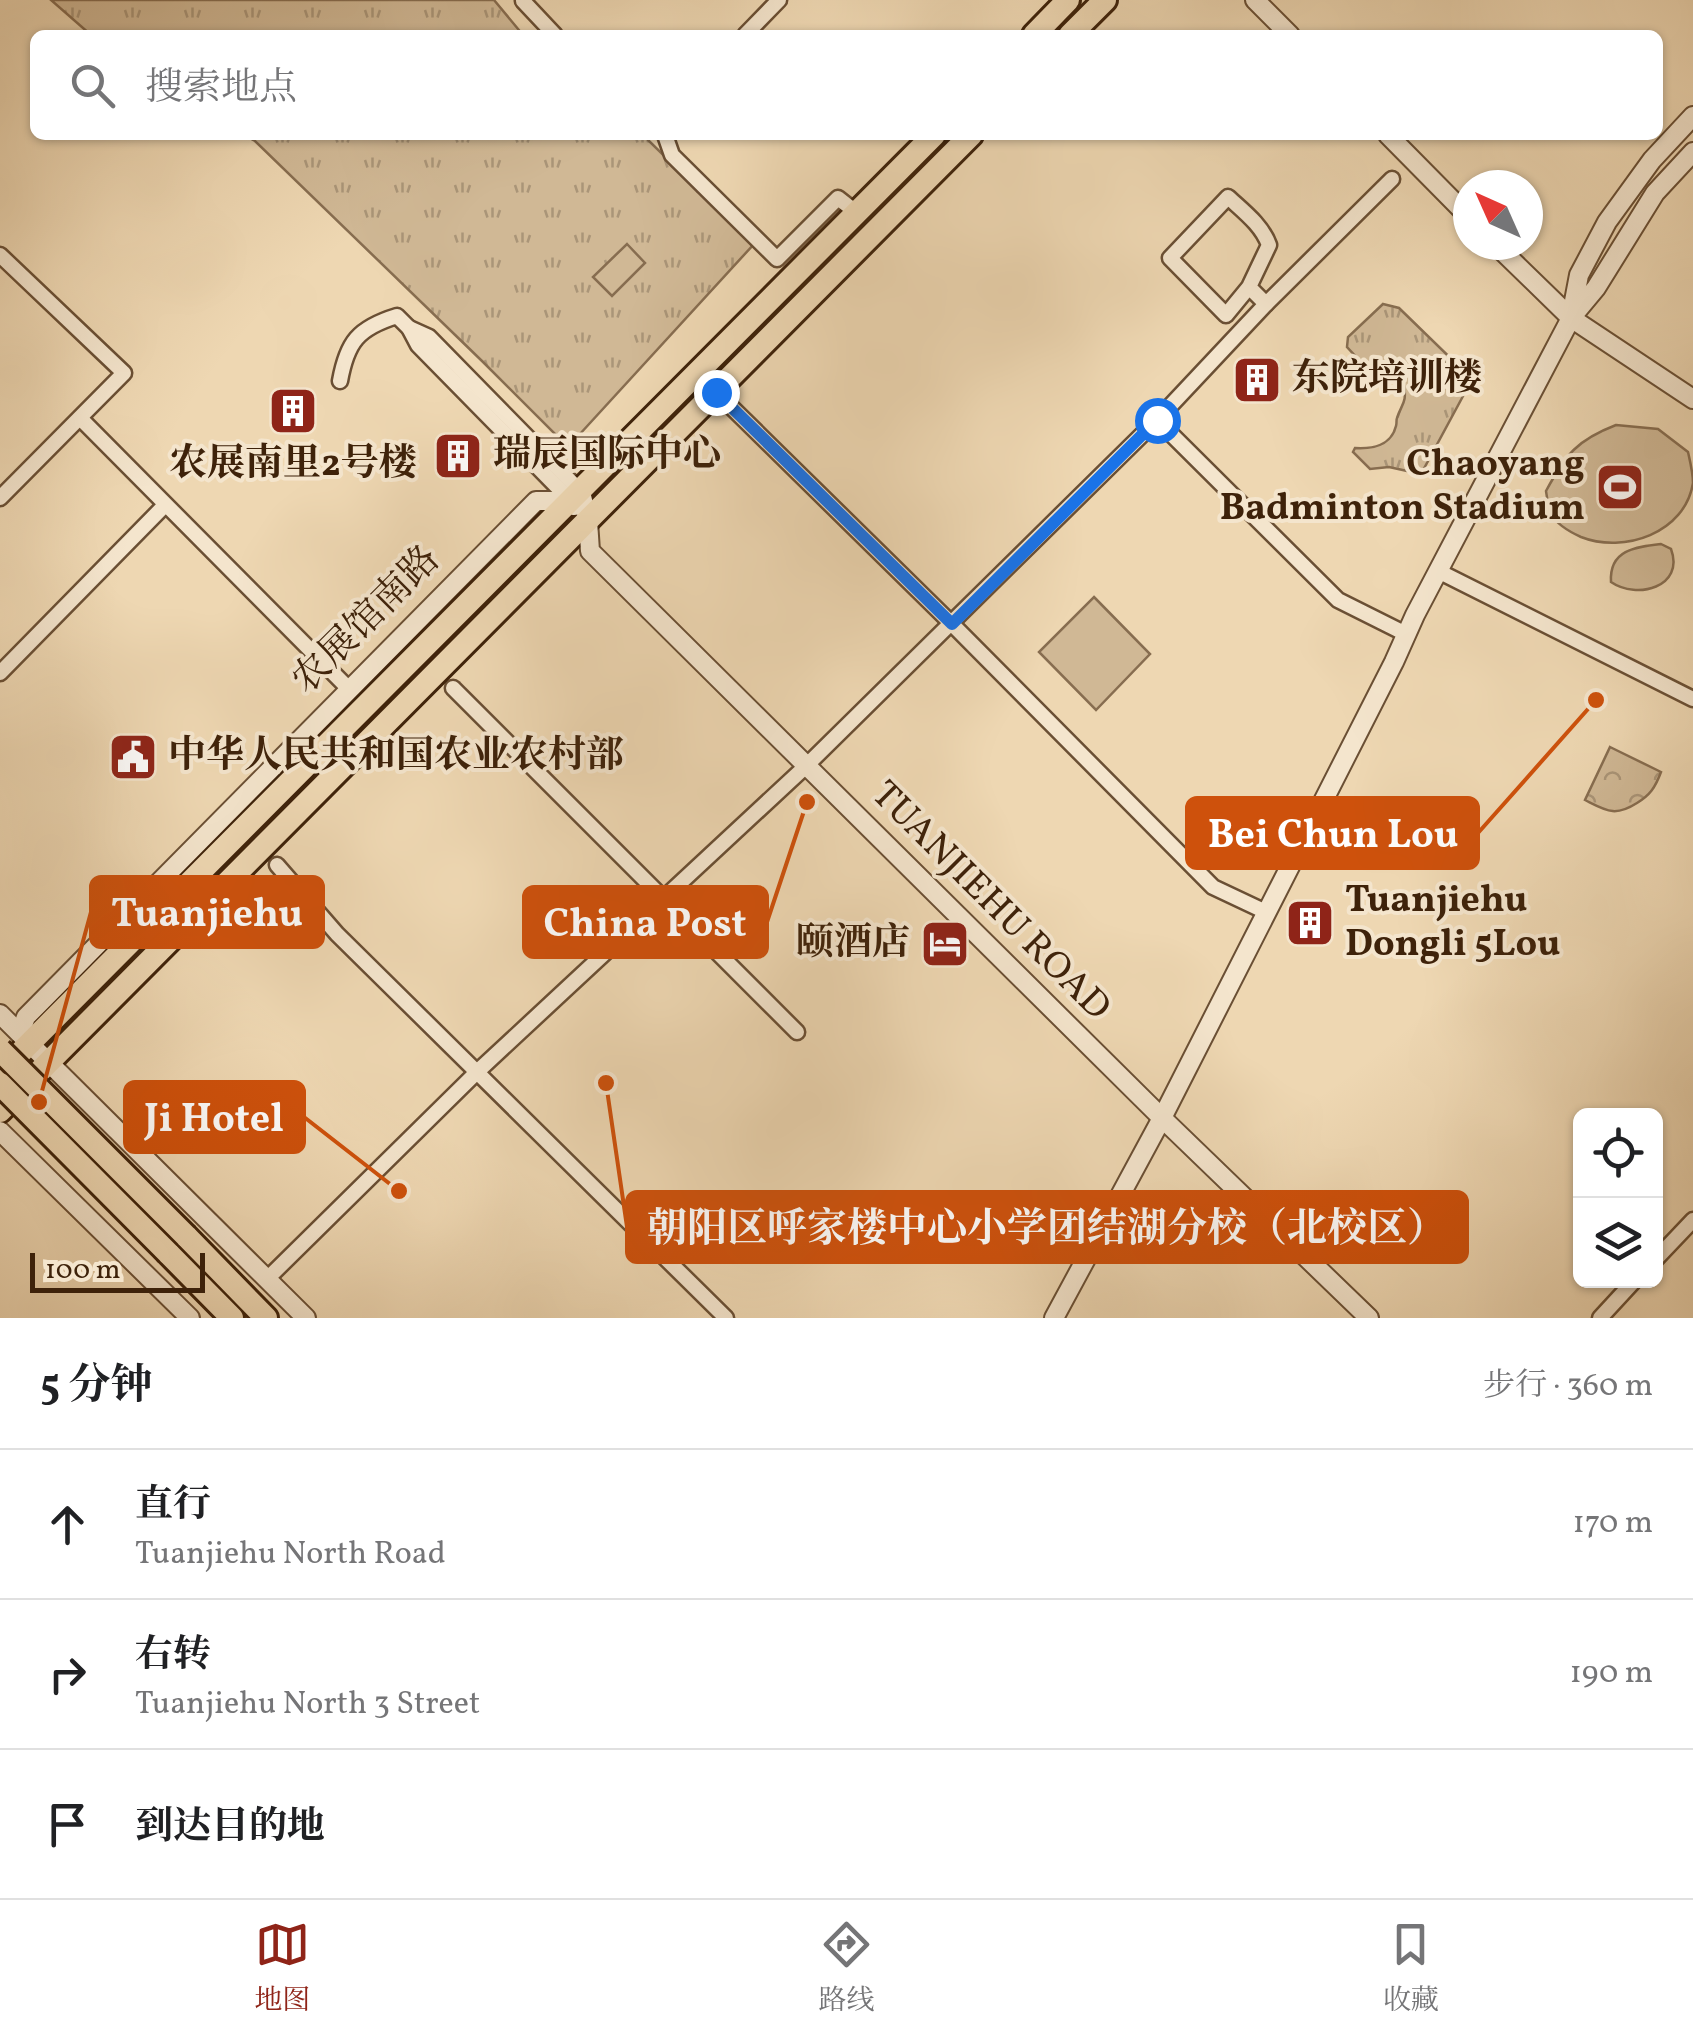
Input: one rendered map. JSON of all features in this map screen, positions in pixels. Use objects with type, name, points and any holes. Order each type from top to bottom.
[{"type":"main road","points":[[1039,30],[1068,0]]},
{"type":"main road","points":[[1075,30],[1105,0]]},
{"type":"main road","points":[[576,496],[929,140]]},
{"type":"main road","points":[[0,1111],[966,140]]},
{"type":"main road","name":"农展馆南路","points":[[25,1038],[576,496]]},
{"type":"main road","points":[[0,1073],[25,1038]]},
{"type":"main road","points":[[0,1050],[266,1318]]},
{"type":"main road","points":[[0,1084],[232,1318]]},
{"type":"street","points":[[750,30],[779,0]]},
{"type":"street","points":[[1256,0],[1285,30]]},
{"type":"street","points":[[523,1],[551,30]]},
{"type":"street","points":[[1571,318],[1579,275],[1607,222],[1652,160],[1693,116]]},
{"type":"street","points":[[667,140],[672,155],[777,259],[838,198],[857,213]]},
{"type":"street","points":[[1393,140],[1453,201]]},
{"type":"street","points":[[1054,1318],[1162,1118],[1406,634],[1571,318],[1596,288],[1655,192],[1693,152]]},
{"type":"street","points":[[267,1278],[478,1071],[806,766],[952,624],[1392,179]]},
{"type":"street","points":[[1228,197],[1266,235],[1269,245],[1249,287],[1226,315],[1170,258],[1228,197]]},
{"type":"street","points":[[0,255],[124,373],[0,498]]},
{"type":"street","points":[[1511,260],[1571,318],[1693,399]]},
{"type":"street","points":[[1249,287],[1266,304]]},
{"type":"street","points":[[340,381],[346,350],[365,330],[396,316],[409,328],[429,337],[576,496]]},
{"type":"street","points":[[716,392],[1213,887],[1266,912]]},
{"type":"street","points":[[80,418],[349,690]]},
{"type":"street","points":[[1157,420],[1338,600],[1406,634]]},
{"type":"street","name":"TUANJIEHU ROAD","points":[[576,496],[588,521],[590,551],[1369,1318]]},
{"type":"street","name":"农展馆南路","points":[[25,1038],[26,1018],[37,1006],[536,501],[576,496]]},
{"type":"street","points":[[0,673],[165,506]]},
{"type":"street","points":[[1440,572],[1693,699]]},
{"type":"street","points":[[453,688],[797,1032]]},
{"type":"street","points":[[277,866],[337,934],[726,1318]]},
{"type":"street","points":[[0,1014],[306,1318]]},
{"type":"street","points":[[0,1131],[190,1318]]},
{"type":"street","points":[[92,1220],[149,1162]]},
{"type":"street","points":[[1663,1252],[1693,1220]]},
{"type":"street","points":[[1600,1318],[1628,1288]]},
{"type":"green space","points":[[51,0],[494,0],[519,30],[85,30]]},
{"type":"green space","points":[[648,140],[754,244],[568,447],[255,141]]},
{"type":"green space","points":[[627,244],[645,263],[612,296],[593,277]]},
{"type":"green space","points":[[1383,304],[1399,308],[1469,376],[1469,385],[1421,474],[1389,467],[1370,469],[1353,452],[1355,448],[1375,447],[1390,438],[1404,399],[1404,385],[1396,377],[1373,375],[1347,347],[1348,337]]},
{"type":"green space","name":"Chaoyang Badminton Stadium","points":[[1616,425],[1658,429],[1688,452],[1693,483],[1688,500],[1665,527],[1633,541],[1598,542],[1557,522],[1546,491],[1574,450],[1591,436]]},
{"type":"green space","points":[[1661,544],[1671,549],[1674,562],[1665,581],[1633,590],[1611,582],[1619,557],[1633,549]]},
{"type":"green space","points":[[1094,597],[1150,654],[1096,710],[1039,652]]},
{"type":"green space","points":[[1610,747],[1661,772],[1645,797],[1617,811],[1585,800]]},
{"type":"place","name":"东院培训楼","points":[[1257,380]]},
{"type":"place","name":"农展南里2号楼","points":[[293,411]]},
{"type":"place","name":"瑞辰国际中心","points":[[458,456]]},
{"type":"place","name":"Chaoyang Badminton Stadium","points":[[1620,487]]},
{"type":"place","name":"Bei Chun Lou","points":[[1596,700]]},
{"type":"place","name":"中华人民共和国农业农村部","points":[[133,757]]},
{"type":"place","name":"China Post","points":[[807,802]]},
{"type":"place","name":"Tuanjiehu Dongli 5Lou","points":[[1310,923]]},
{"type":"place","name":"颐酒店","points":[[945,944]]},
{"type":"place","name":"朝阳区呼家楼中心小学团结湖分校（北校区）","points":[[606,1083]]},
{"type":"place","name":"Tuanjiehu","points":[[39,1102]]},
{"type":"place","name":"Ji Hotel","points":[[399,1191]]},
{"type":"route","points":[[716,392],[952,624],[1157,420]]}]
